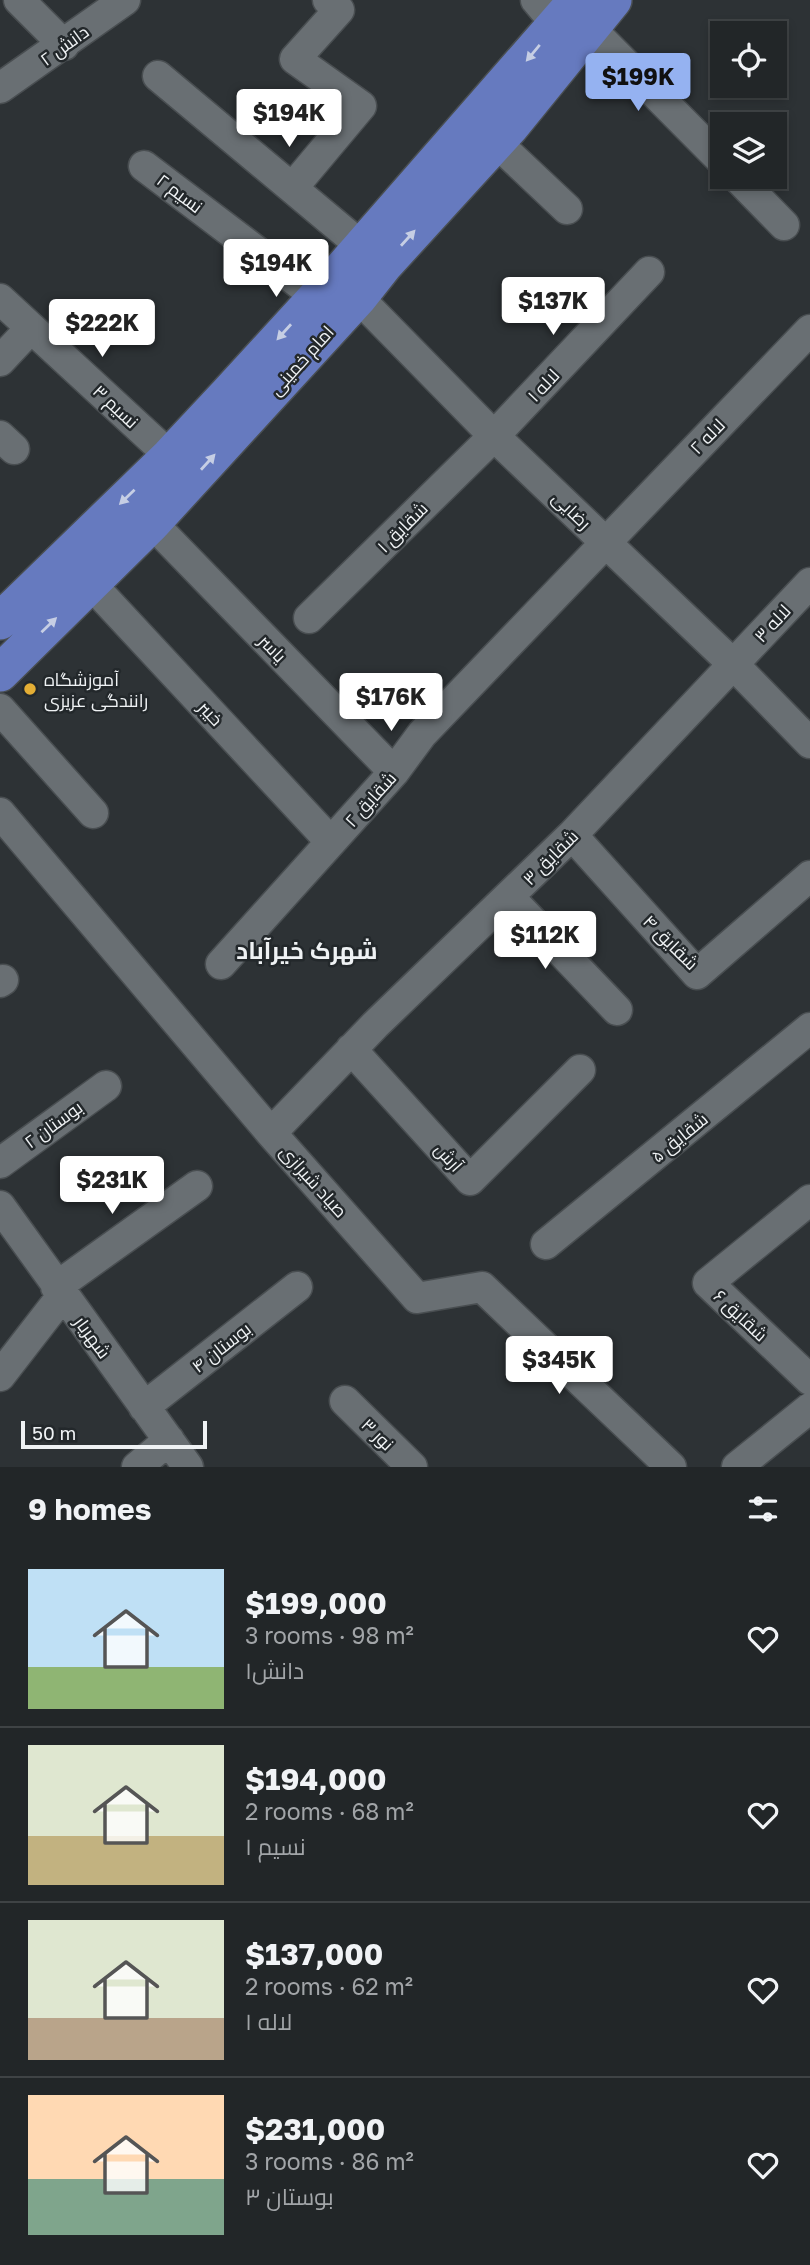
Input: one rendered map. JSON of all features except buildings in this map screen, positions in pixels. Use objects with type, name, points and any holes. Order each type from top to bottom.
[{"type":"main road","name":"امام خمینی","points":[[372,255],[565,13],[613,0]]},
{"type":"main road","name":"امام خمینی","points":[[4,609],[170,456],[372,255],[496,142],[565,13]]},
{"type":"main road","name":"امام خمینی","points":[[0,673],[152,523],[337,290]]},
{"type":"street","points":[[19,0],[64,45]]},
{"type":"street","name":"دانش ۲","points":[[0,88],[125,0]]},
{"type":"street","points":[[294,186],[361,106],[295,59],[339,10],[328,0]]},
{"type":"street","points":[[565,13],[710,150]]},
{"type":"street","points":[[158,76],[294,186],[372,255]]},
{"type":"street","points":[[496,142],[567,209]]},
{"type":"street","name":"نسیم ۲","points":[[144,166],[337,290]]},
{"type":"street","points":[[749,189],[784,225]]},
{"type":"street","name":"لاله ۱","points":[[494,436],[649,272]]},
{"type":"street","name":"رضایی","points":[[337,290],[733,664],[810,743]]},
{"type":"street","name":"نسیم ۳","points":[[0,299],[170,456]]},
{"type":"street","points":[[0,361],[32,328]]},
{"type":"street","name":"لاله ۲","points":[[606,543],[810,330]]},
{"type":"street","name":"شقایق ۱","points":[[309,618],[494,436]]},
{"type":"street","name":"یاسر","points":[[152,523],[394,772]]},
{"type":"street","name":"شقایق ۲","points":[[221,964],[394,772],[422,734],[606,543]]},
{"type":"street","name":"لاله ۳","points":[[733,664],[810,583]]},
{"type":"street","name":"خیبر","points":[[91,584],[331,842]]},
{"type":"street","name":"شقایق ۳","points":[[271,1133],[351,1049],[572,835],[733,664]]},
{"type":"street","points":[[0,709],[93,813]]},
{"type":"street","name":"صیاد شیرازی","points":[[0,813],[271,1133],[416,1298],[482,1287],[671,1467]]},
{"type":"street","name":"شقایق ۴","points":[[572,835],[697,974],[810,876]]},
{"type":"street","points":[[509,897],[617,1010]]},
{"type":"street","name":"شقایق ۵","points":[[546,1244],[810,1028]]},
{"type":"street","name":"آرش","points":[[351,1049],[470,1180],[580,1070]]},
{"type":"street","name":"بوستان ۲","points":[[0,1163],[106,1086]]},
{"type":"street","points":[[0,1376],[59,1291],[197,1186]]},
{"type":"street","name":"شقایق ۶","points":[[810,1200],[708,1283],[810,1380]]},
{"type":"street","name":"شهریار","points":[[0,1206],[9,1240],[59,1291],[188,1467]]},
{"type":"street","name":"بوستان ۴","points":[[144,1407],[298,1287]]},
{"type":"street","name":"نور ۳","points":[[345,1401],[412,1467]]},
{"type":"street","points":[[737,1467],[810,1408]]},
{"type":"street","points":[[137,1467],[169,1440]]},
{"type":"place","name":"آموزشگاه رانندگی عزیزی","points":[[30,689]]},
{"type":"district","name":"شهرک خیرآباد","points":[[307,949]]}]
